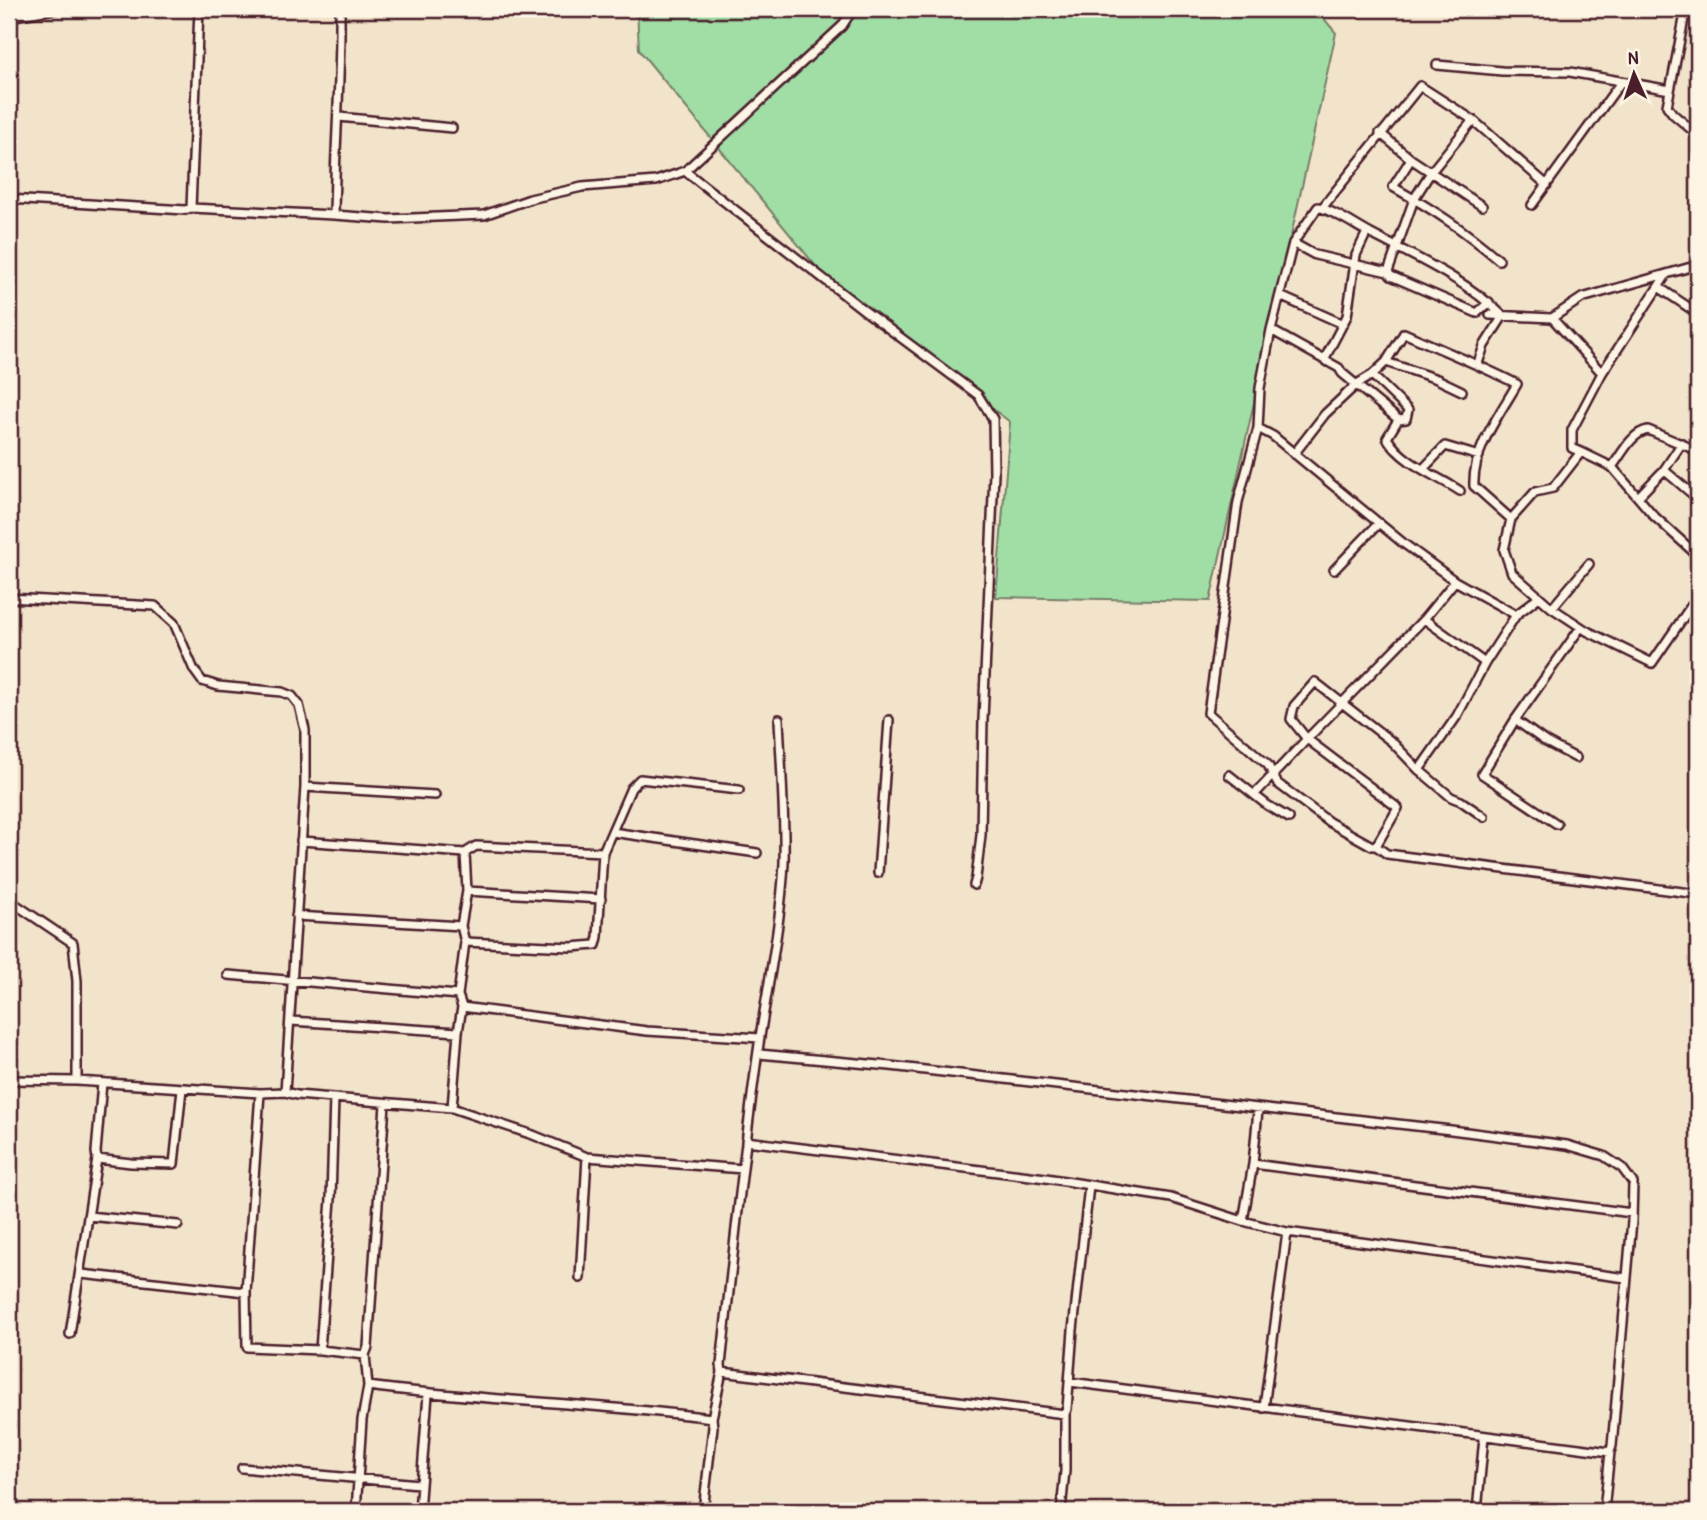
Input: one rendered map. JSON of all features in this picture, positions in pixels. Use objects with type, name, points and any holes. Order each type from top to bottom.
[{"type":"street","points":[[9,17],[55,9]]},
{"type":"street","points":[[191,208],[199,9]]},
{"type":"street","points":[[334,215],[335,146],[339,117],[340,9]]},
{"type":"street","points":[[9,199],[389,219],[484,215],[530,199],[582,187],[656,181],[684,171],[842,26],[853,9]]},
{"type":"street","points":[[1686,9],[1667,106],[1698,135]]},
{"type":"street","points":[[1437,65],[1502,71],[1570,72],[1670,90]]},
{"type":"street","points":[[1532,205],[1621,82]]},
{"type":"street","points":[[1322,208],[1420,86],[1473,120],[1547,185]]},
{"type":"street","points":[[339,117],[452,128]]},
{"type":"street","points":[[1388,272],[1414,199],[1431,172],[1473,120]]},
{"type":"street","points":[[1380,133],[1411,159],[1482,206]]},
{"type":"street","points":[[1411,159],[1393,187],[1465,231],[1499,260]]},
{"type":"street","points":[[684,171],[864,311],[978,395],[993,419],[994,472],[983,719],[982,823],[974,885]]},
{"type":"street","points":[[1503,316],[1489,302],[1457,280],[1397,246],[1318,207],[1293,243],[1271,330],[1260,388],[1258,428],[1238,502],[1209,713],[1268,765],[1277,783],[1329,822],[1387,854],[1698,894]]},
{"type":"street","points":[[1325,358],[1347,316],[1356,256],[1367,232]]},
{"type":"street","points":[[1293,243],[1315,255],[1388,272],[1401,281],[1476,313],[1489,302]]},
{"type":"street","points":[[1490,315],[1552,318],[1582,298],[1698,265]]},
{"type":"street","points":[[1667,275],[1602,373],[1572,430],[1572,448],[1612,467],[1654,516],[1698,556]]},
{"type":"street","points":[[1660,288],[1694,312],[1698,312]]},
{"type":"street","points":[[1280,296],[1343,324]]},
{"type":"street","points":[[1478,363],[1484,346],[1503,316]]},
{"type":"street","points":[[1552,318],[1602,373]]},
{"type":"street","points":[[1271,330],[1325,358],[1398,419],[1406,419],[1408,410],[1372,375]]},
{"type":"street","points":[[1294,454],[1325,414],[1385,362],[1404,333],[1464,360],[1478,363],[1517,384],[1479,456],[1474,486],[1511,519]]},
{"type":"street","points":[[1385,362],[1437,379],[1462,391]]},
{"type":"street","points":[[1398,419],[1387,438],[1391,444],[1423,469],[1460,491]]},
{"type":"street","points":[[1258,428],[1273,436],[1455,581],[1516,615]]},
{"type":"street","points":[[1612,467],[1634,436],[1648,430],[1698,451]]},
{"type":"street","points":[[1638,498],[1664,470],[1682,443]]},
{"type":"street","points":[[1423,469],[1445,446],[1479,456]]},
{"type":"street","points":[[1581,452],[1553,488],[1535,492],[1511,519],[1504,550],[1512,573],[1552,608],[1581,627],[1653,663],[1698,596]]},
{"type":"street","points":[[1664,470],[1698,499]]},
{"type":"street","points":[[1334,570],[1379,523]]},
{"type":"street","points":[[1552,608],[1589,564]]},
{"type":"street","points":[[1255,794],[1424,619],[1455,581]]},
{"type":"street","points":[[1419,770],[1457,716],[1485,663],[1516,615],[1539,597]]},
{"type":"street","points":[[9,598],[155,606],[174,623],[194,670],[202,681],[218,686],[282,692],[292,696],[299,705],[305,730],[305,787],[285,1091]]},
{"type":"street","points":[[1424,619],[1485,663]]},
{"type":"street","points":[[1557,824],[1482,774],[1581,627]]},
{"type":"street","points":[[1376,846],[1398,808],[1293,725],[1290,714],[1294,706],[1315,682],[1392,742],[1451,797],[1483,817]]},
{"type":"street","points":[[703,1511],[712,1418],[722,1372],[746,1141],[773,967],[783,863],[779,719]]},
{"type":"street","points":[[878,873],[889,720]]},
{"type":"street","points":[[1516,720],[1546,742],[1576,758]]},
{"type":"street","points":[[1229,775],[1267,805],[1289,818]]},
{"type":"street","points":[[465,942],[592,947],[598,937],[603,852],[631,788],[640,779],[739,790]]},
{"type":"street","points":[[305,787],[435,795]]},
{"type":"street","points":[[612,832],[757,853]]},
{"type":"street","points":[[301,841],[465,853],[476,846],[603,852]]},
{"type":"street","points":[[452,1108],[458,1032],[463,1007],[458,995],[465,942],[461,926],[467,891],[465,853]]},
{"type":"street","points":[[467,891],[601,899]]},
{"type":"street","points":[[9,900],[74,943],[77,981],[77,1081]]},
{"type":"street","points":[[296,916],[461,926]]},
{"type":"street","points":[[228,975],[458,995]]},
{"type":"street","points":[[463,1007],[647,1031],[760,1038]]},
{"type":"street","points":[[290,1021],[458,1032]]},
{"type":"street","points":[[759,1054],[890,1066],[1567,1145],[1604,1156],[1622,1168],[1633,1183],[1612,1446],[1604,1511]]},
{"type":"street","points":[[9,1080],[77,1081],[260,1093],[285,1091],[297,1095],[385,1104],[405,1103],[452,1108],[533,1135],[587,1157],[743,1169]]},
{"type":"street","points":[[70,1334],[97,1159],[102,1083]]},
{"type":"street","points":[[97,1159],[174,1164],[182,1089]]},
{"type":"street","points":[[260,1093],[246,1292],[247,1347],[365,1355]]},
{"type":"street","points":[[320,1350],[331,1199],[334,1098]]},
{"type":"street","points":[[356,1511],[362,1420],[368,1387],[365,1355],[368,1347],[385,1104]]},
{"type":"street","points":[[1243,1221],[1253,1164],[1258,1110]]},
{"type":"street","points":[[746,1141],[1171,1198],[1287,1232],[1626,1278]]},
{"type":"street","points":[[580,1279],[587,1157]]},
{"type":"street","points":[[1253,1164],[1632,1213]]},
{"type":"street","points":[[1061,1511],[1065,1471],[1065,1414],[1089,1186]]},
{"type":"street","points":[[88,1216],[178,1225]]},
{"type":"street","points":[[1264,1408],[1287,1232]]},
{"type":"street","points":[[81,1274],[246,1292]]},
{"type":"street","points":[[722,1372],[1065,1414]]},
{"type":"street","points":[[1070,1382],[1610,1452]]},
{"type":"street","points":[[368,1387],[428,1394],[559,1402],[712,1418]]},
{"type":"street","points":[[418,1511],[428,1394]]},
{"type":"street","points":[[1477,1511],[1484,1437]]},
{"type":"street","points":[[242,1468],[419,1484]]},
{"type":"green space","points":[[637,9],[1316,9],[1336,33],[1210,601],[996,597],[1010,422],[837,292],[639,50]]}]
